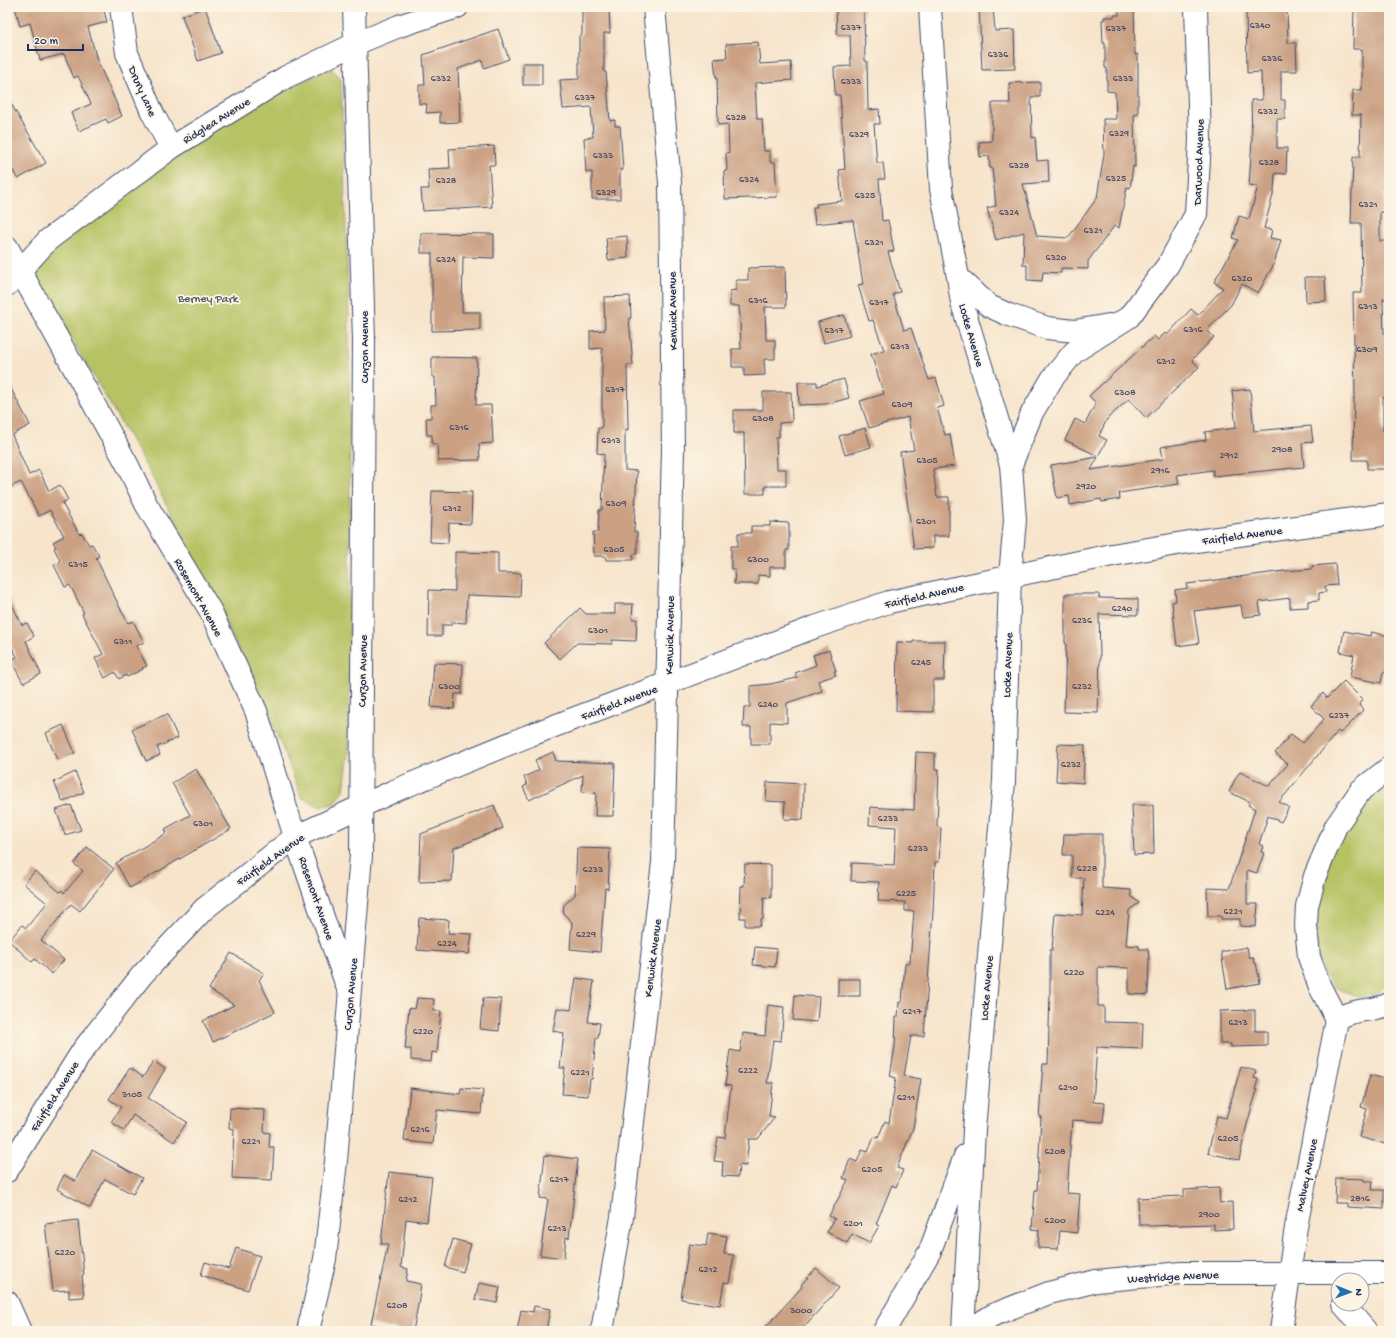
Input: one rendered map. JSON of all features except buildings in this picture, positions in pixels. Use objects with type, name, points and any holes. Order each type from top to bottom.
[{"type":"street","name":"Drury Lane","points":[[121,7],[127,53],[152,112],[171,148]]},
{"type":"street","name":"Curzon Avenue","points":[[308,1331],[325,1259],[336,1161],[361,855],[360,806],[364,341],[354,7]]},
{"type":"street","name":"Ridglea Avenue","points":[[14,278],[48,240],[171,148],[286,77],[355,44],[399,26],[457,7]]},
{"type":"street","name":"Kenwick Avenue","points":[[602,1331],[622,1217],[663,862],[673,448],[670,183],[654,7]]},
{"type":"street","name":"Locke Avenue","points":[[930,7],[941,189],[962,303],[1011,464],[1015,520],[1010,576],[1004,781],[974,1130],[963,1331]]},
{"type":"street","name":"Darwood Avenue","points":[[1011,464],[1032,414],[1052,379],[1074,352],[1129,317],[1168,265],[1196,214],[1200,140],[1196,7]]},
{"type":"street","name":"Rosemont Avenue","points":[[7,247],[14,278],[127,464],[146,504],[210,610],[256,711],[295,837],[350,992]]},
{"type":"street","points":[[958,277],[989,306],[1009,315],[1047,328],[1075,331],[1116,324]]},
{"type":"street","name":"Fairfield Avenue","points":[[7,1171],[83,1050],[142,975],[204,909],[295,837],[360,806],[528,736],[815,627],[889,602],[1127,552],[1389,514]]},
{"type":"street","points":[[1389,768],[1362,790],[1336,826],[1315,876],[1307,906],[1306,926],[1309,957],[1320,987],[1337,1020],[1344,1015],[1381,1008],[1389,1004]]},
{"type":"street","name":"Malvey Avenue","points":[[1281,1331],[1296,1227],[1337,1020]]},
{"type":"street","points":[[884,1331],[930,1251],[974,1130]]},
{"type":"street","name":"Westridge Avenue","points":[[967,1331],[993,1315],[1049,1293],[1096,1281],[1181,1273],[1389,1273]]},
{"type":"street","points":[[7,1302],[20,1331]]},
{"type":"street","points":[[1349,1312],[1366,1331]]},
{"type":"green space","name":"Berney Park","points":[[327,69],[332,69],[341,78],[349,325],[349,752],[344,790],[335,803],[321,807],[301,797],[291,769],[257,688],[169,509],[146,466],[36,278],[37,266],[47,253],[214,125]]},
{"type":"green space","points":[[1389,780],[1389,982],[1375,995],[1359,997],[1334,987],[1323,972],[1317,950],[1317,903],[1338,822]]}]
